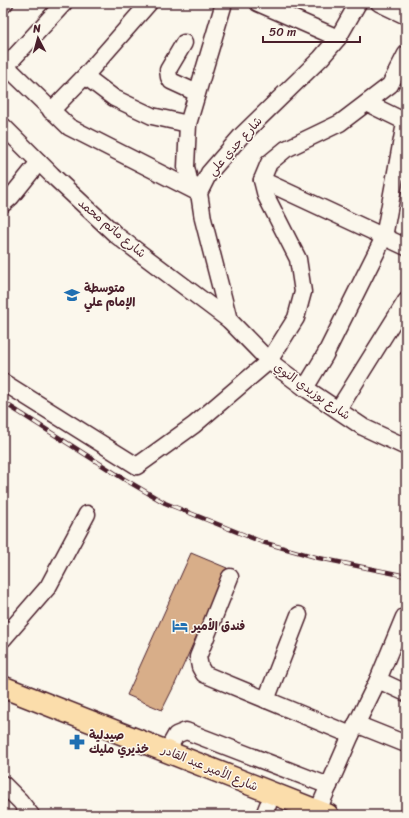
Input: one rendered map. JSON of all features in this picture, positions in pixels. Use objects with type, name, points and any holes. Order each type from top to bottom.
[{"type":"main road","name":"شارع الأمير عبد القادر","points":[[3,687],[167,751],[321,814]]},
{"type":"main road","name":"شارع الأمير عبد القادر","points":[[3,701],[221,788],[266,810],[291,815]]},
{"type":"street","points":[[64,3],[5,64],[69,127],[195,191]]},
{"type":"street","points":[[51,110],[85,76],[148,3]]},
{"type":"street","points":[[224,3],[188,124],[186,167],[195,191],[229,320]]},
{"type":"street","points":[[258,3],[338,38]]},
{"type":"street","name":"شارع جدي علي","points":[[195,191],[208,173],[242,135],[321,58],[338,38],[358,3]]},
{"type":"street","points":[[379,3],[406,16]]},
{"type":"street","points":[[184,43],[168,70],[169,76],[172,81],[197,93]]},
{"type":"street","points":[[3,382],[137,466],[194,425],[269,361],[296,318],[303,292],[298,259],[266,196],[262,180],[269,163],[286,149],[340,123],[390,85],[406,54]]},
{"type":"street","points":[[85,76],[114,98],[152,116],[188,124]]},
{"type":"street","points":[[305,388],[325,355],[384,237],[405,124],[404,121],[367,102]]},
{"type":"street","name":"شارع ماتم محمد","points":[[3,126],[116,235],[229,320]]},
{"type":"street","points":[[6,196],[39,162]]},
{"type":"street","points":[[262,180],[406,247]]},
{"type":"street","points":[[338,410],[406,301]]},
{"type":"street","name":"شارع بوزيدي النوي","points":[[229,320],[269,361],[305,388],[363,427],[406,447]]},
{"type":"street","points":[[3,639],[48,587],[87,514]]},
{"type":"street","points":[[230,577],[198,657],[200,667],[204,674],[266,700],[353,730],[406,744]]},
{"type":"street","points":[[266,700],[299,615]]},
{"type":"street","points":[[321,814],[329,786],[353,730],[378,680],[404,617]]},
{"type":"street","points":[[378,680],[406,692]]},
{"type":"street","points":[[167,751],[176,734],[186,731],[329,786]]},
{"type":"street","points":[[3,784],[20,801],[31,815]]},
{"type":"building","name":"فندق الأمير","points":[[191,553],[227,568],[162,710],[127,695]]},
{"type":"railway","points":[[3,402],[124,479],[165,503],[262,542],[319,558],[406,576]]},
{"type":"place","name":"متوسطة الإمام علي","points":[[72,295]]},
{"type":"place","name":"فندق الأمير","points":[[180,626]]},
{"type":"place","name":"صيدلية خذيري مليك","points":[[77,742]]}]
